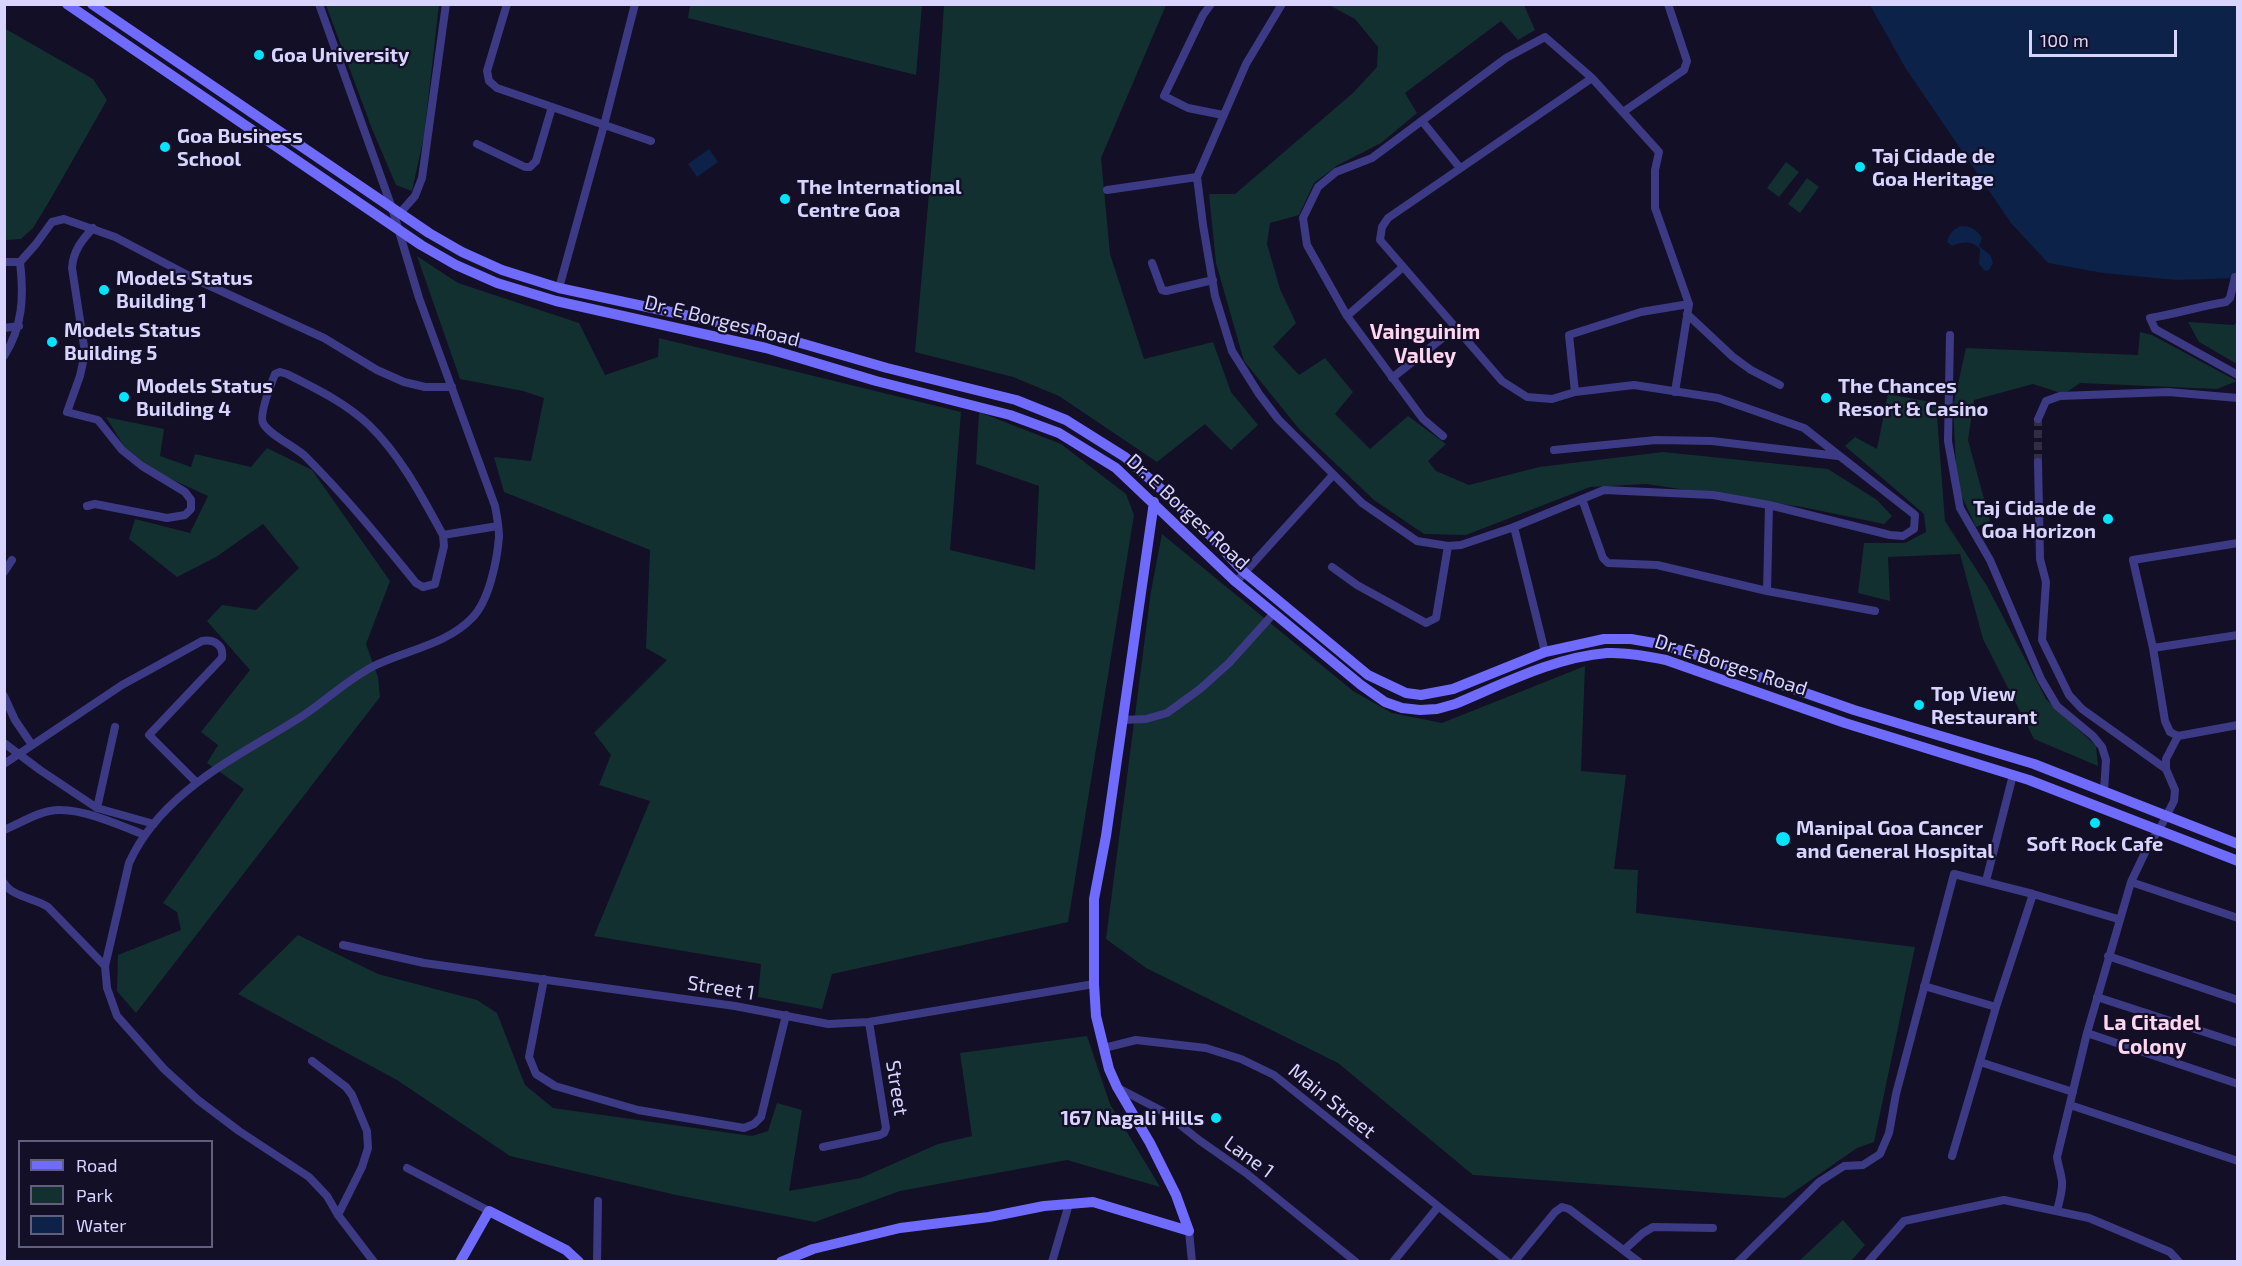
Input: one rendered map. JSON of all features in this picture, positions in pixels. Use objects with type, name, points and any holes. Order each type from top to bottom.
[{"type":"main road","name":"Dr. E Borges Road","points":[[67,4],[397,229],[456,265],[497,283],[556,301],[766,348],[876,381],[1010,415],[1059,433],[1116,468],[1236,582],[1361,685],[1385,702],[1402,708],[1437,709],[1561,662],[1607,653],[1640,654],[1666,660],[1845,723],[2013,775],[2238,861]]},
{"type":"main road","name":"Dr. E Borges Road","points":[[92,4],[429,233],[462,252],[502,270],[559,288],[759,331],[887,368],[1017,400],[1066,420],[1125,457],[1196,520],[1244,573],[1368,675],[1406,693],[1421,695],[1452,689],[1545,652],[1604,639],[1631,639],[1654,643],[1697,655],[1854,710],[2034,764],[2238,844]]},
{"type":"main road","points":[[1154,502],[1106,836],[1094,899],[1094,984],[1096,1016],[1109,1069],[1176,1195],[1189,1231]]},
{"type":"main road","points":[[781,1262],[813,1249],[900,1228],[989,1217],[1044,1206],[1093,1202],[1189,1231]]},
{"type":"main road","points":[[460,1262],[489,1211],[566,1250],[579,1262]]},
{"type":"street","points":[[319,4],[396,211],[397,229],[419,298],[495,506],[499,536],[488,591],[473,617],[451,635],[377,664],[355,676],[306,714],[196,782],[154,824],[137,847],[129,863],[105,966],[106,988],[117,1016],[164,1069],[222,1119],[309,1177],[327,1196],[338,1215],[374,1262]]},
{"type":"street","points":[[396,211],[415,196],[422,178],[446,4]]},
{"type":"street","points":[[507,4],[487,71],[489,81],[497,88],[651,141]]},
{"type":"street","points":[[559,288],[635,4]]},
{"type":"street","points":[[1211,4],[1164,96],[1188,108],[1223,115]]},
{"type":"street","points":[[1282,4],[1246,64],[1197,177],[1213,280],[1232,351],[1253,386],[1278,419],[1362,503],[1417,541],[1448,546],[1461,545],[1514,527],[1604,490],[1713,495],[1769,505],[1890,535],[1903,536],[1914,529],[1915,515],[1804,428],[1718,398],[1634,385],[1575,392],[1552,399],[1527,397],[1502,381],[1380,240],[1382,227],[1388,218],[1592,78]]},
{"type":"street","points":[[1623,112],[1684,70],[1687,61],[1668,4]]},
{"type":"street","points":[[1443,436],[1423,419],[1347,316],[1307,245],[1303,218],[1318,187],[1336,171],[1372,158],[1506,58],[1545,37],[1592,78],[1659,152],[1655,170],[1655,208],[1689,304],[1675,392]]},
{"type":"street","points":[[477,144],[525,167],[530,167],[536,161],[552,107]]},
{"type":"street","points":[[1422,121],[1460,168]]},
{"type":"street","points":[[1107,190],[1197,177]]},
{"type":"street","points":[[4,356],[19,326],[22,284],[20,262],[52,222],[64,219],[93,228],[197,280],[324,338],[377,370],[404,382],[425,387],[452,387]]},
{"type":"street","points":[[87,506],[95,504],[167,518],[186,515],[191,509],[191,500],[185,492],[142,466],[122,450],[98,420],[67,412],[80,376],[85,353],[72,260],[82,240],[93,228]]},
{"type":"street","points":[[4,262],[20,262]]},
{"type":"street","points":[[1152,263],[1162,290],[1213,280]]},
{"type":"street","points":[[1347,316],[1403,267]]},
{"type":"street","points":[[2235,277],[2230,298],[2226,302],[2150,318],[2155,329],[2238,375]]},
{"type":"street","points":[[1575,392],[1569,334],[1641,312],[1689,304]]},
{"type":"street","points":[[1687,314],[1733,357],[1751,370],[1780,385]]},
{"type":"street","points":[[4,328],[19,326]]},
{"type":"street","points":[[1392,378],[1455,328]]},
{"type":"street","points":[[1950,334],[1948,441],[1960,508],[1990,560],[2041,679],[2057,706],[2093,736],[2102,747],[2106,760],[2104,791]]},
{"type":"street","points":[[280,372],[287,374],[327,394],[368,424],[387,444],[412,478],[443,535],[444,546],[438,577],[435,584],[423,587],[416,583],[359,513],[310,461],[301,452],[266,428],[262,421],[262,414],[275,374],[280,372]]},
{"type":"street","points":[[2038,419],[2046,401],[2060,396],[2168,392],[2238,398]]},
{"type":"street","points":[[1554,450],[1656,440],[1712,441],[1839,456]]},
{"type":"street","points":[[2038,462],[2040,559],[2046,582],[2042,640],[2069,695],[2082,709],[2166,769]]},
{"type":"street","points":[[1236,582],[1333,475]]},
{"type":"street","points":[[1582,499],[1603,558],[1608,563],[1657,565],[1767,591],[1875,611]]},
{"type":"street","points":[[1767,591],[1769,505]]},
{"type":"street","points":[[443,535],[498,526]]},
{"type":"street","points":[[1514,527],[1545,652]]},
{"type":"street","points":[[2238,543],[2133,560],[2153,648],[2165,721],[2170,732],[2178,736],[2238,724]]},
{"type":"street","points":[[1332,567],[1357,585],[1426,623],[1436,618],[1448,546]]},
{"type":"street","points":[[4,572],[12,560]]},
{"type":"street","points":[[1122,720],[1146,719],[1167,713],[1200,690],[1229,663],[1274,613]]},
{"type":"street","points":[[2153,648],[2238,635]]},
{"type":"street","points":[[4,764],[122,685],[202,641],[208,640],[221,647],[222,658],[149,735],[196,782]]},
{"type":"street","points":[[4,696],[15,720],[32,745]]},
{"type":"street","points":[[97,808],[115,728]]},
{"type":"street","points":[[2057,1211],[2062,1191],[2062,1179],[2057,1157],[2087,1034],[2118,919],[2131,882],[2150,842],[2174,801],[2175,790],[2166,769],[2166,759],[2178,736]]},
{"type":"street","points":[[4,743],[97,808],[154,824]]},
{"type":"street","points":[[1986,881],[2013,775]]},
{"type":"street","points":[[4,830],[46,813],[61,810],[98,819],[145,835]]},
{"type":"street","points":[[1738,1262],[1819,1182],[1844,1166],[1863,1165],[1880,1154],[1889,1133],[1896,1094],[1954,874],[2118,919]]},
{"type":"street","points":[[2131,882],[2238,918]]},
{"type":"street","points":[[4,883],[7,888],[17,894],[38,900],[48,907],[105,966]]},
{"type":"street","points":[[1952,1156],[1996,1007],[2033,894]]},
{"type":"street","name":"Street 1","points":[[343,945],[424,963],[735,1006],[828,1024],[869,1022],[1094,984]]},
{"type":"street","points":[[2108,956],[2238,1000]]},
{"type":"street","points":[[544,979],[529,1058],[536,1074],[563,1089],[638,1110],[744,1128],[754,1124],[761,1117],[786,1016]]},
{"type":"street","points":[[1924,986],[1996,1007]]},
{"type":"street","points":[[2097,996],[2238,1043]]},
{"type":"street","name":"Street","points":[[823,1147],[880,1135],[886,1128],[869,1022]]},
{"type":"street","points":[[2087,1034],[2238,1084]]},
{"type":"street","name":"Main Street","points":[[1104,1048],[1136,1040],[1206,1048],[1241,1059],[1274,1076],[1508,1262]]},
{"type":"street","points":[[312,1061],[346,1087],[352,1095],[367,1131],[368,1148],[362,1167],[338,1215]]},
{"type":"street","points":[[1980,1062],[2073,1092]]},
{"type":"street","name":"Lane 1","points":[[1117,1087],[1164,1112],[1198,1140],[1246,1173],[1356,1262]]},
{"type":"street","points":[[2070,1105],[2238,1161]]},
{"type":"street","points":[[407,1168],[489,1211]]},
{"type":"street","points":[[1868,1262],[1904,1221],[2004,1200],[2089,1218],[2170,1252],[2180,1262]]},
{"type":"street","points":[[597,1262],[598,1201]]},
{"type":"street","points":[[1052,1262],[1069,1204]]},
{"type":"street","points":[[1393,1262],[1438,1207]]},
{"type":"street","points":[[1514,1262],[1555,1212],[1562,1207],[1569,1209],[1639,1262]]},
{"type":"street","points":[[1624,1250],[1653,1227],[1713,1228]]},
{"type":"street","points":[[1189,1231],[1192,1262]]},
{"type":"green space","points":[[326,5],[439,5],[424,136],[412,191],[396,185],[372,129]]},
{"type":"green space","points":[[690,5],[922,5],[916,75],[688,18]]},
{"type":"green space","points":[[944,5],[1166,5],[1101,158],[1110,254],[1144,359],[1213,342],[1231,392],[1258,425],[1231,450],[1205,424],[1157,462],[1059,396],[1013,377],[915,352]]},
{"type":"green space","points":[[1329,5],[1524,5],[1535,30],[1518,40],[1501,21],[1405,93],[1417,113],[1381,143],[1338,165],[1314,183],[1299,215],[1270,223],[1267,244],[1280,289],[1296,323],[1273,347],[1299,375],[1325,358],[1353,392],[1335,414],[1370,449],[1408,416],[1446,444],[1428,461],[1436,471],[1469,485],[1539,467],[1663,452],[1828,469],[1877,500],[1892,516],[1884,524],[1802,507],[1646,484],[1590,487],[1466,535],[1424,534],[1374,500],[1300,430],[1244,361],[1216,263],[1209,194],[1235,194],[1353,93],[1377,67],[1378,47],[1355,19]]},
{"type":"green space","points":[[4,28],[93,79],[107,100],[33,228],[21,239],[5,240]]},
{"type":"green space","points":[[1786,162],[1799,172],[1779,197],[1767,188]]},
{"type":"green space","points":[[1807,178],[1819,187],[1800,213],[1788,204]]},
{"type":"green space","points":[[417,256],[458,283],[579,323],[605,375],[658,357],[659,338],[961,412],[950,550],[1035,570],[1039,486],[976,464],[979,412],[1061,444],[1126,494],[1134,515],[1068,922],[832,974],[822,1009],[758,997],[761,964],[594,936],[650,801],[599,785],[611,755],[594,733],[667,660],[646,648],[650,550],[504,492],[494,457],[531,461],[544,398],[523,391],[460,379]]},
{"type":"green space","points":[[2188,322],[2234,325],[2237,322],[2237,364],[2199,342]]},
{"type":"green space","points":[[2140,332],[2152,335],[2237,381],[2217,389],[2080,383],[2064,394],[2033,384],[1974,400],[1968,440],[1990,521],[1976,527],[1957,486],[1953,406],[1966,348],[2138,355]]},
{"type":"green space","points":[[1888,394],[1936,403],[1945,521],[1987,586],[2046,699],[2096,746],[2098,766],[2034,739],[1983,639],[1960,554],[1888,557],[1890,601],[1858,593],[1864,543],[1905,543],[1926,532],[1924,514],[1845,446],[1855,437],[1877,449]]},
{"type":"green space","points":[[106,417],[164,429],[160,456],[191,467],[195,454],[251,467],[267,448],[312,470],[390,581],[366,644],[378,677],[380,697],[136,1013],[117,991],[118,955],[181,930],[177,912],[163,903],[244,789],[207,763],[218,745],[201,732],[250,670],[207,621],[222,605],[256,610],[299,568],[263,524],[216,557],[177,577],[129,539],[135,519],[190,533],[208,496],[160,474],[125,448]]},
{"type":"green space","points":[[1162,534],[1353,691],[1392,713],[1442,723],[1585,666],[1581,771],[1626,775],[1614,869],[1638,870],[1636,913],[1915,947],[1874,1142],[1857,1148],[1785,1198],[1473,1175],[1338,1063],[1146,968],[1106,939],[1151,591]]},
{"type":"green space","points":[[298,935],[378,974],[477,1000],[497,1013],[525,1085],[553,1108],[752,1136],[768,1131],[777,1103],[802,1110],[789,1191],[861,1178],[938,1144],[972,1136],[960,1053],[1087,1036],[1110,1104],[1160,1187],[1067,1160],[900,1191],[815,1222],[676,1195],[510,1156],[397,1080],[238,994]]},
{"type":"green space","points":[[1843,1220],[1865,1245],[1851,1261],[1799,1261]]},
{"type":"water","points":[[1870,5],[2237,5],[2237,278],[2176,280],[2103,273],[2048,263],[2011,223],[1906,69]]},
{"type":"water","points":[[709,149],[718,162],[697,177],[688,164]]},
{"type":"water","points":[[1961,226],[1973,229],[1982,238],[1979,246],[1991,256],[1993,263],[1989,270],[1985,271],[1979,264],[1980,249],[1977,246],[1966,243],[1952,246],[1947,242],[1952,232]]},
{"type":"tunnel","points":[[2038,419],[2038,462]]},
{"type":"place","name":"Goa University","points":[[259,55]]},
{"type":"place","name":"Goa Business School","points":[[165,147]]},
{"type":"place","name":"Taj Cidade de Goa Heritage","points":[[1860,167]]},
{"type":"place","name":"The International Centre Goa","points":[[785,199]]},
{"type":"place","name":"Models Status Building 1","points":[[104,290]]},
{"type":"place","name":"Models Status Building 5","points":[[52,342]]},
{"type":"place","name":"Models Status Building 4","points":[[124,397]]},
{"type":"place","name":"The Chances Resort & Casino","points":[[1826,398]]},
{"type":"place","name":"Taj Cidade de Goa Horizon","points":[[2108,519]]},
{"type":"place","name":"Top View Restaurant","points":[[1919,705]]},
{"type":"place","name":"Soft Rock Cafe","points":[[2095,823]]},
{"type":"place","name":"Manipal Goa Cancer and General Hospital","points":[[1783,839]]},
{"type":"place","name":"167 Nagali Hills","points":[[1216,1118]]},
{"type":"district","name":"Vainguinim Valley","points":[[1425,344]]},
{"type":"district","name":"La Citadel Colony","points":[[2152,1035]]}]
